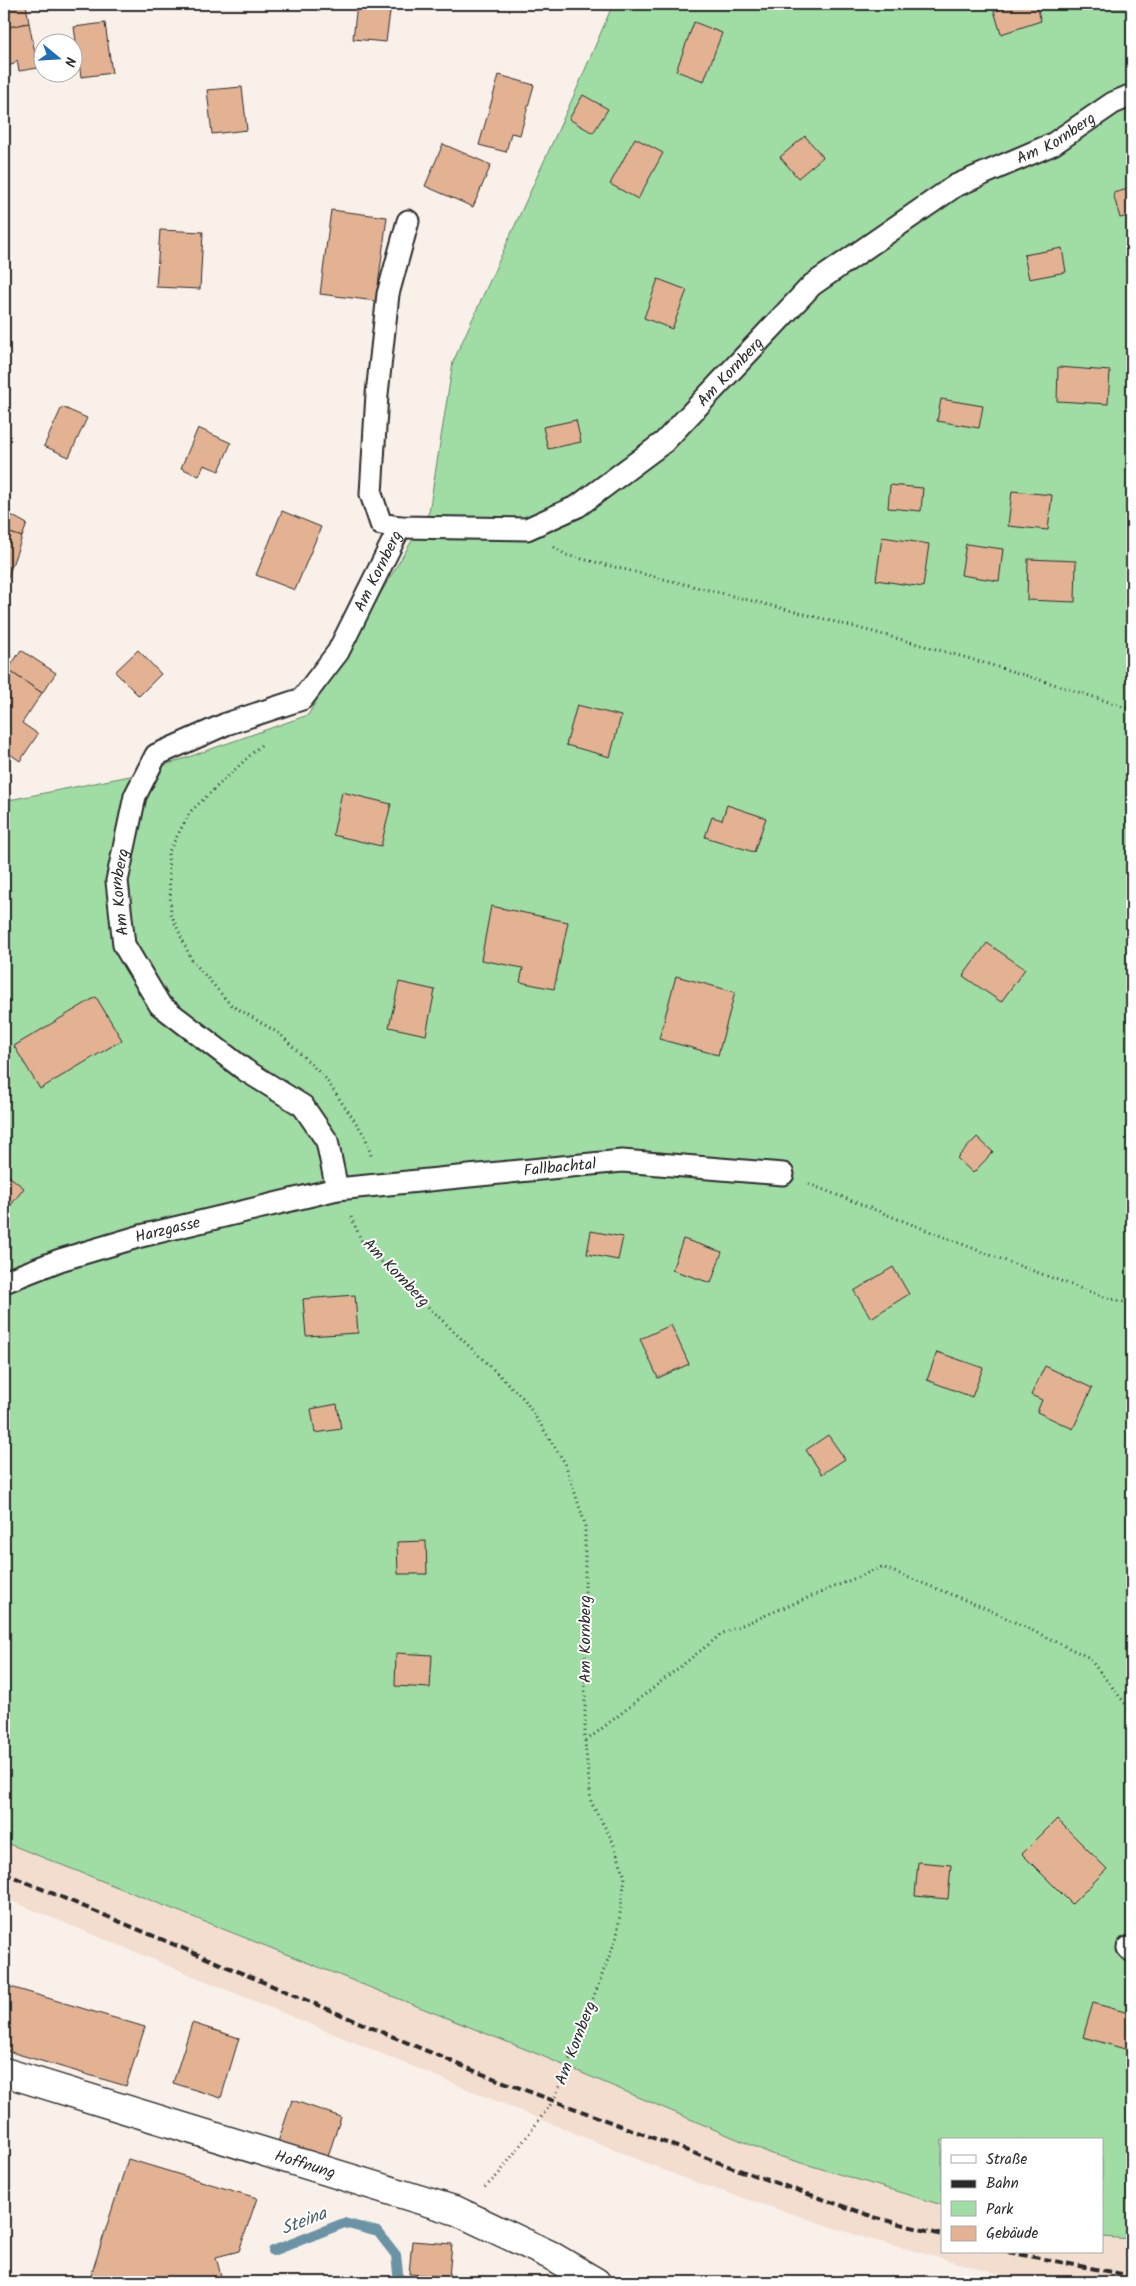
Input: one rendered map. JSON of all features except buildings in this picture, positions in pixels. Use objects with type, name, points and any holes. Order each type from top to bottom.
[{"type":"street","name":"Hoffnung","points":[[4,2072],[457,2211],[550,2255],[596,2282]]},
{"type":"lane","name":"Am Kornberg","points":[[337,1189],[327,1141],[303,1106],[245,1070],[160,1005],[124,945],[117,881],[135,796],[156,755],[226,724],[302,698],[338,652],[400,527],[527,528],[578,506],[664,442],[812,286],[955,186],[1052,144],[1114,103],[1132,94]]},
{"type":"lane","points":[[400,527],[381,524],[371,494],[377,394],[388,294],[408,221]]},
{"type":"lane","name":"Fallbachtal","points":[[337,1189],[622,1161],[783,1174]]},
{"type":"lane","name":"Harzgasse","points":[[4,1282],[60,1260],[141,1236],[337,1189]]},
{"type":"path","points":[[527,528],[566,555],[835,621],[1061,686],[1132,710]]},
{"type":"path","points":[[287,703],[267,739],[190,812],[168,853],[171,914],[191,959],[230,1004],[280,1034],[325,1078],[365,1136],[379,1185]]},
{"type":"path","points":[[783,1174],[990,1255],[1104,1297],[1132,1304]]},
{"type":"path","name":"Am Kornberg","points":[[337,1189],[363,1244],[524,1399],[565,1463],[585,1524],[585,1742],[591,1802],[613,1842],[625,1877],[617,1936],[554,2100],[498,2175],[457,2211]]},
{"type":"path","points":[[585,1742],[723,1633],[882,1567],[985,1608],[1088,1656],[1132,1712]]},
{"type":"shaded area","points":[[4,1842],[535,2053],[772,2154],[941,2205],[941,2254],[1104,2254],[1104,2237],[1132,2239],[1132,2282],[1040,2282],[1015,2278],[866,2238],[688,2180],[4,1898]]},
{"type":"green space","points":[[613,4],[1132,4],[1132,2239],[1104,2237],[1104,2138],[941,2138],[941,2205],[772,2154],[535,2053],[4,1842],[4,801],[140,774],[308,715],[429,512],[453,362],[579,84]]},
{"type":"waterway","name":"Steina","points":[[273,2251],[344,2223],[378,2232],[396,2255],[399,2282]]},
{"type":"railway","points":[[4,1873],[477,2072],[736,2169],[877,2218],[941,2235]]},
{"type":"railway","points":[[1018,2254],[1132,2276]]}]
